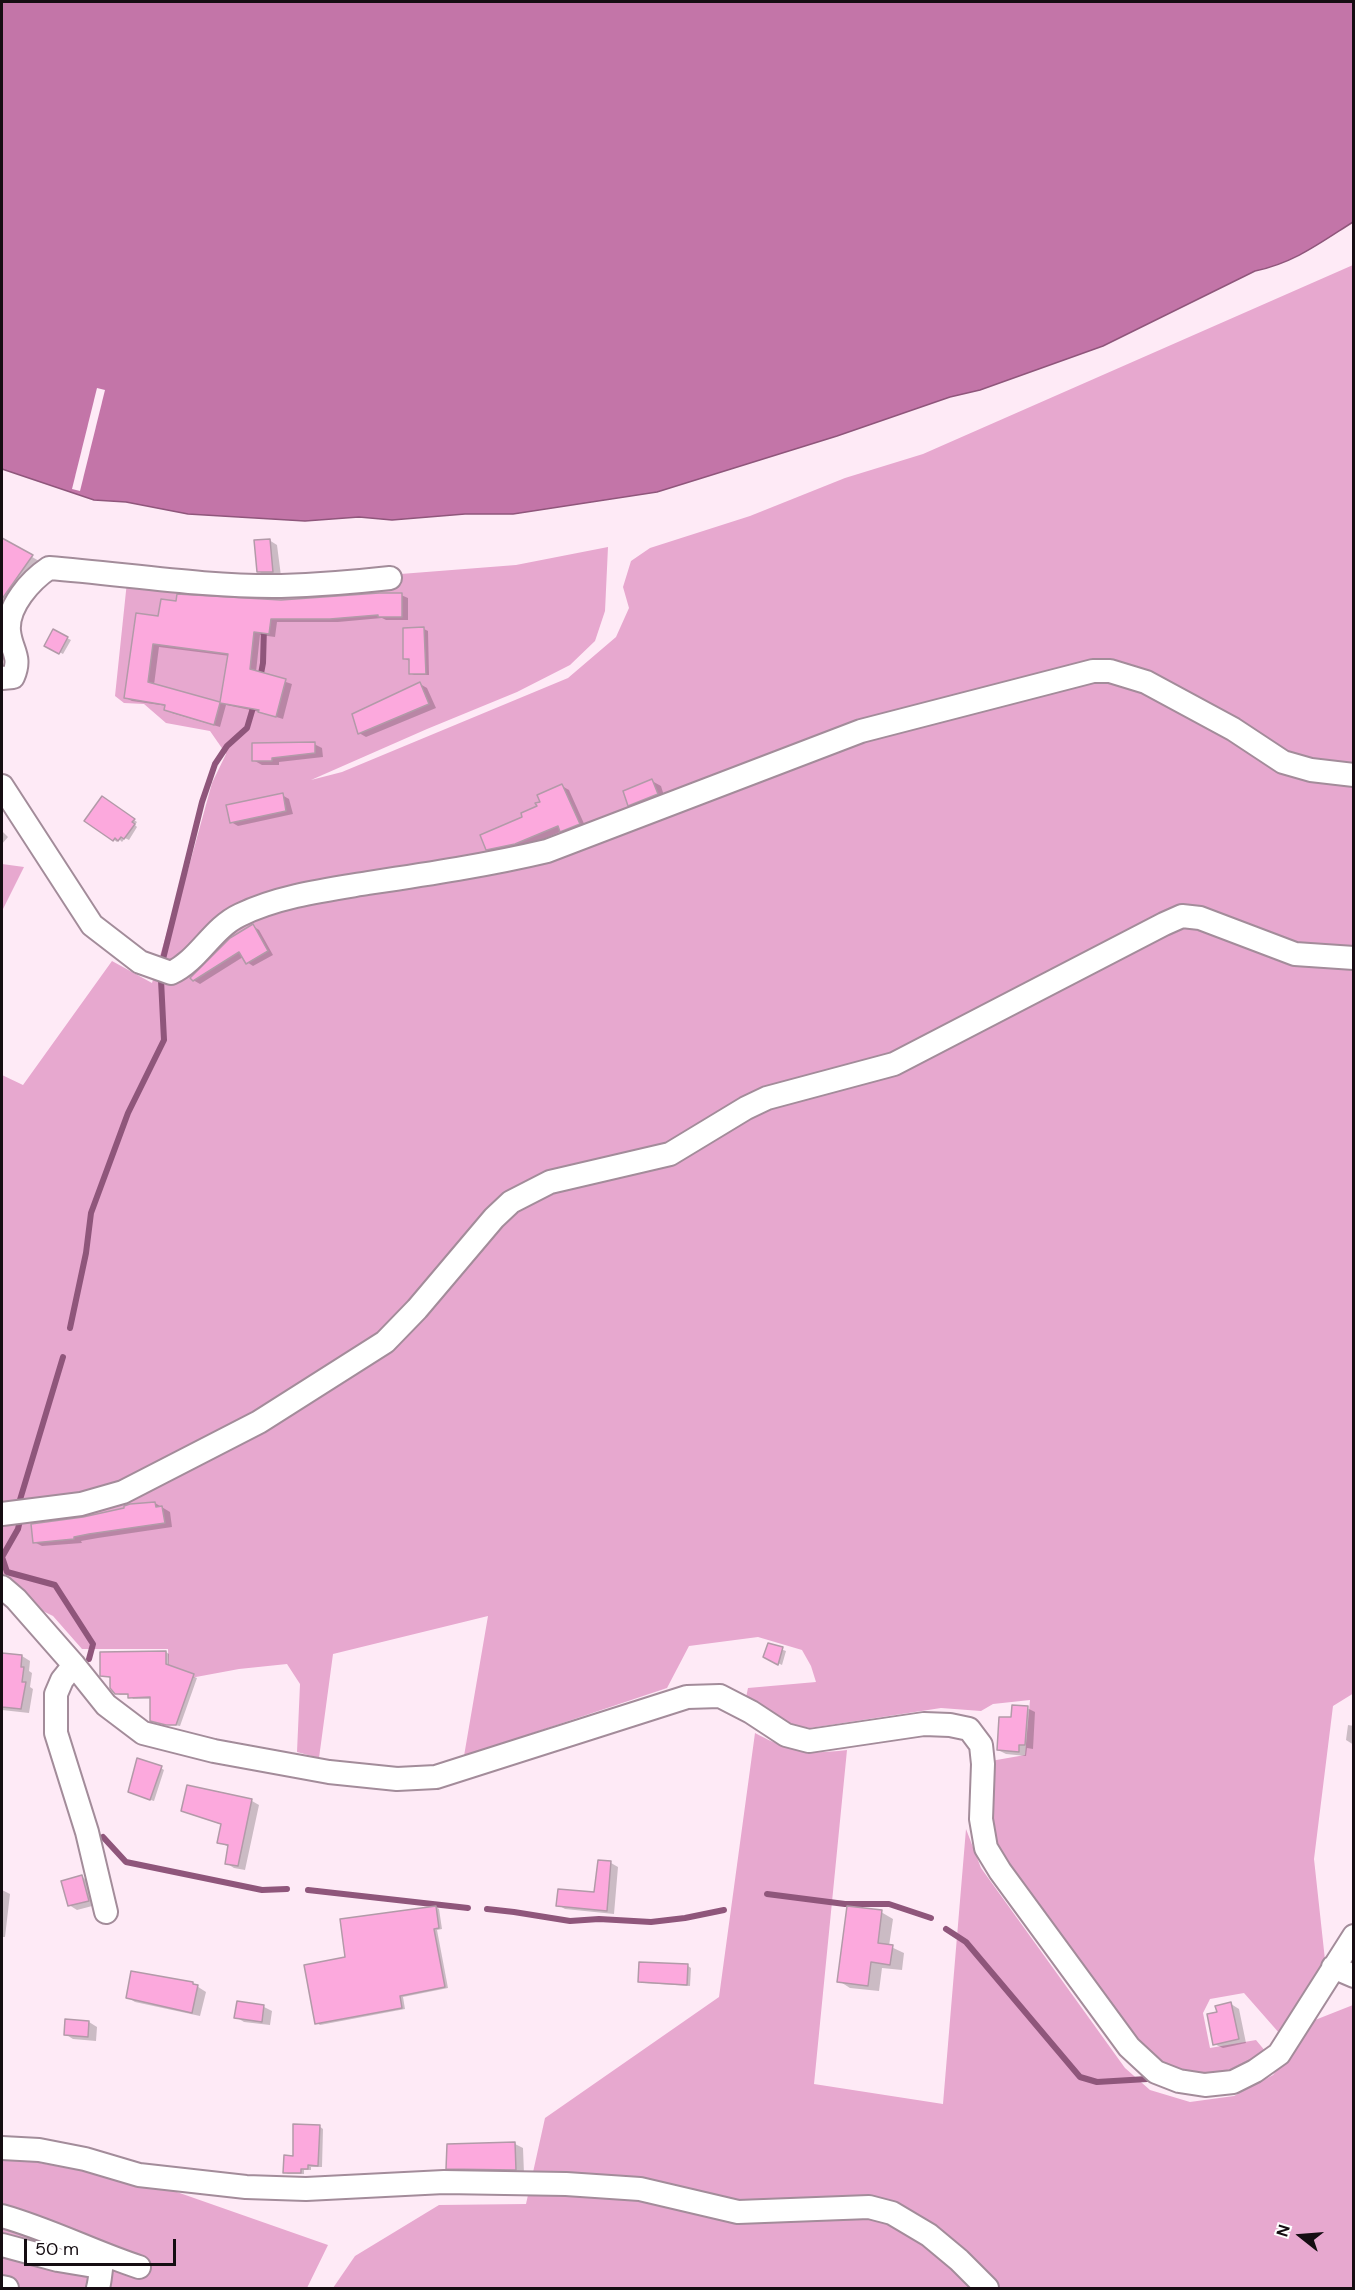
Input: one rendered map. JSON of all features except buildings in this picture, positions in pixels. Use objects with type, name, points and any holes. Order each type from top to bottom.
[{"type":"street","points":[[2,678],[13,677],[18,664],[9,627],[15,608],[28,585],[49,568],[280,586],[335,584],[390,578]]},
{"type":"street","points":[[2,786],[92,925],[140,962],[171,973],[182,968],[215,933],[238,915],[263,906],[335,889],[508,861],[548,851],[861,731],[1093,671],[1110,671],[1146,682],[1233,729],[1290,765],[1353,775]]},
{"type":"street","points":[[2,1514],[81,1504],[123,1492],[259,1422],[385,1342],[417,1309],[494,1218],[511,1202],[534,1190],[550,1182],[670,1154],[746,1108],[767,1098],[894,1064],[1182,916],[1200,918],[1295,954],[1353,958]]},
{"type":"street","points":[[2,1587],[16,1599],[106,1705],[121,1718],[150,1735],[214,1751],[329,1772],[397,1779],[436,1776],[687,1697],[720,1696],[751,1712],[786,1735],[809,1741],[924,1724],[950,1725],[969,1730],[981,1745],[983,1764],[981,1819],[986,1848],[1081,1984],[1129,2047],[1156,2072],[1179,2081],[1205,2085],[1233,2082],[1256,2071],[1279,2054],[1343,1971],[1353,1936]]},
{"type":"street","points":[[74,1665],[62,1680],[56,1694],[56,1733],[87,1832],[106,1912]]},
{"type":"street","points":[[2,2148],[39,2150],[85,2159],[139,2175],[246,2187],[306,2189],[444,2182],[566,2184],[640,2189],[738,2212],[869,2207],[892,2213],[929,2235],[959,2260],[987,2289]]},
{"type":"street","points":[[2,2216],[45,2229],[101,2270]]},
{"type":"street","points":[[2,2245],[101,2270],[139,2266]]},
{"type":"street","points":[[2,2287],[7,2289]]},
{"type":"shaded area","points":[[2,2],[1353,2],[1353,222],[1294,258],[1255,271],[1103,346],[980,390],[950,397],[837,436],[657,492],[513,514],[465,514],[392,520],[359,517],[305,521],[188,514],[126,502],[94,500],[2,469]]},
{"type":"shaded area","points":[[1353,265],[1354,1693],[1333,1706],[1314,1859],[1325,1960],[1280,2034],[1244,1993],[1210,1999],[1203,2013],[1210,2048],[1256,2040],[1266,2052],[1216,2076],[1179,2075],[1147,2052],[991,1844],[985,1762],[1025,1755],[1030,1700],[993,1704],[981,1711],[941,1708],[810,1728],[788,1724],[745,1702],[748,1688],[816,1682],[811,1666],[802,1650],[758,1637],[689,1646],[667,1688],[464,1756],[488,1616],[333,1654],[319,1758],[297,1752],[300,1684],[287,1664],[239,1669],[169,1682],[168,1649],[82,1649],[53,1616],[2,1591],[2,1075],[23,1085],[112,961],[152,983],[188,870],[212,783],[226,754],[210,731],[166,723],[144,704],[124,703],[115,696],[128,572],[298,582],[516,565],[608,547],[605,611],[595,641],[570,665],[517,692],[311,780],[342,772],[568,678],[616,637],[629,608],[623,587],[631,561],[650,548],[750,516],[845,478],[923,454]]},
{"type":"shaded area","points":[[2,864],[24,867],[2,911]]},
{"type":"shaded area","points":[[755,1733],[789,1748],[809,1752],[847,1750],[814,2084],[943,2104],[966,1829],[981,1868],[1125,2068],[1150,2090],[1190,2102],[1234,2096],[1273,2075],[1315,2020],[1353,2005],[1353,2288],[333,2288],[355,2256],[439,2205],[526,2204],[545,2118],[719,1997]]},
{"type":"shaded area","points":[[2,2156],[154,2184],[328,2245],[307,2288],[2,2288]]},
{"type":"pier","points":[[97,388],[105,390],[80,491],[72,489]]},
{"type":"waterway","points":[[260,679],[264,627]]},
{"type":"waterway","points":[[163,959],[202,802],[215,764],[227,746],[247,728],[255,701]]},
{"type":"waterway","points":[[70,1328],[86,1253],[91,1213],[128,1113],[164,1040],[161,980]]},
{"type":"waterway","points":[[19,1503],[63,1357]]},
{"type":"waterway","points":[[20,1520],[18,1529],[2,1557],[7,1572],[55,1585],[93,1644],[89,1659]]},
{"type":"waterway","points":[[103,1837],[126,1862],[262,1890],[287,1889]]},
{"type":"waterway","points":[[308,1890],[468,1908]]},
{"type":"waterway","points":[[767,1894],[845,1904],[889,1904],[931,1918]]},
{"type":"waterway","points":[[487,1909],[570,1921],[599,1919],[651,1922],[724,1910]]},
{"type":"waterway","points":[[946,1929],[966,1942],[1080,2077],[1097,2082],[1147,2079]]}]
